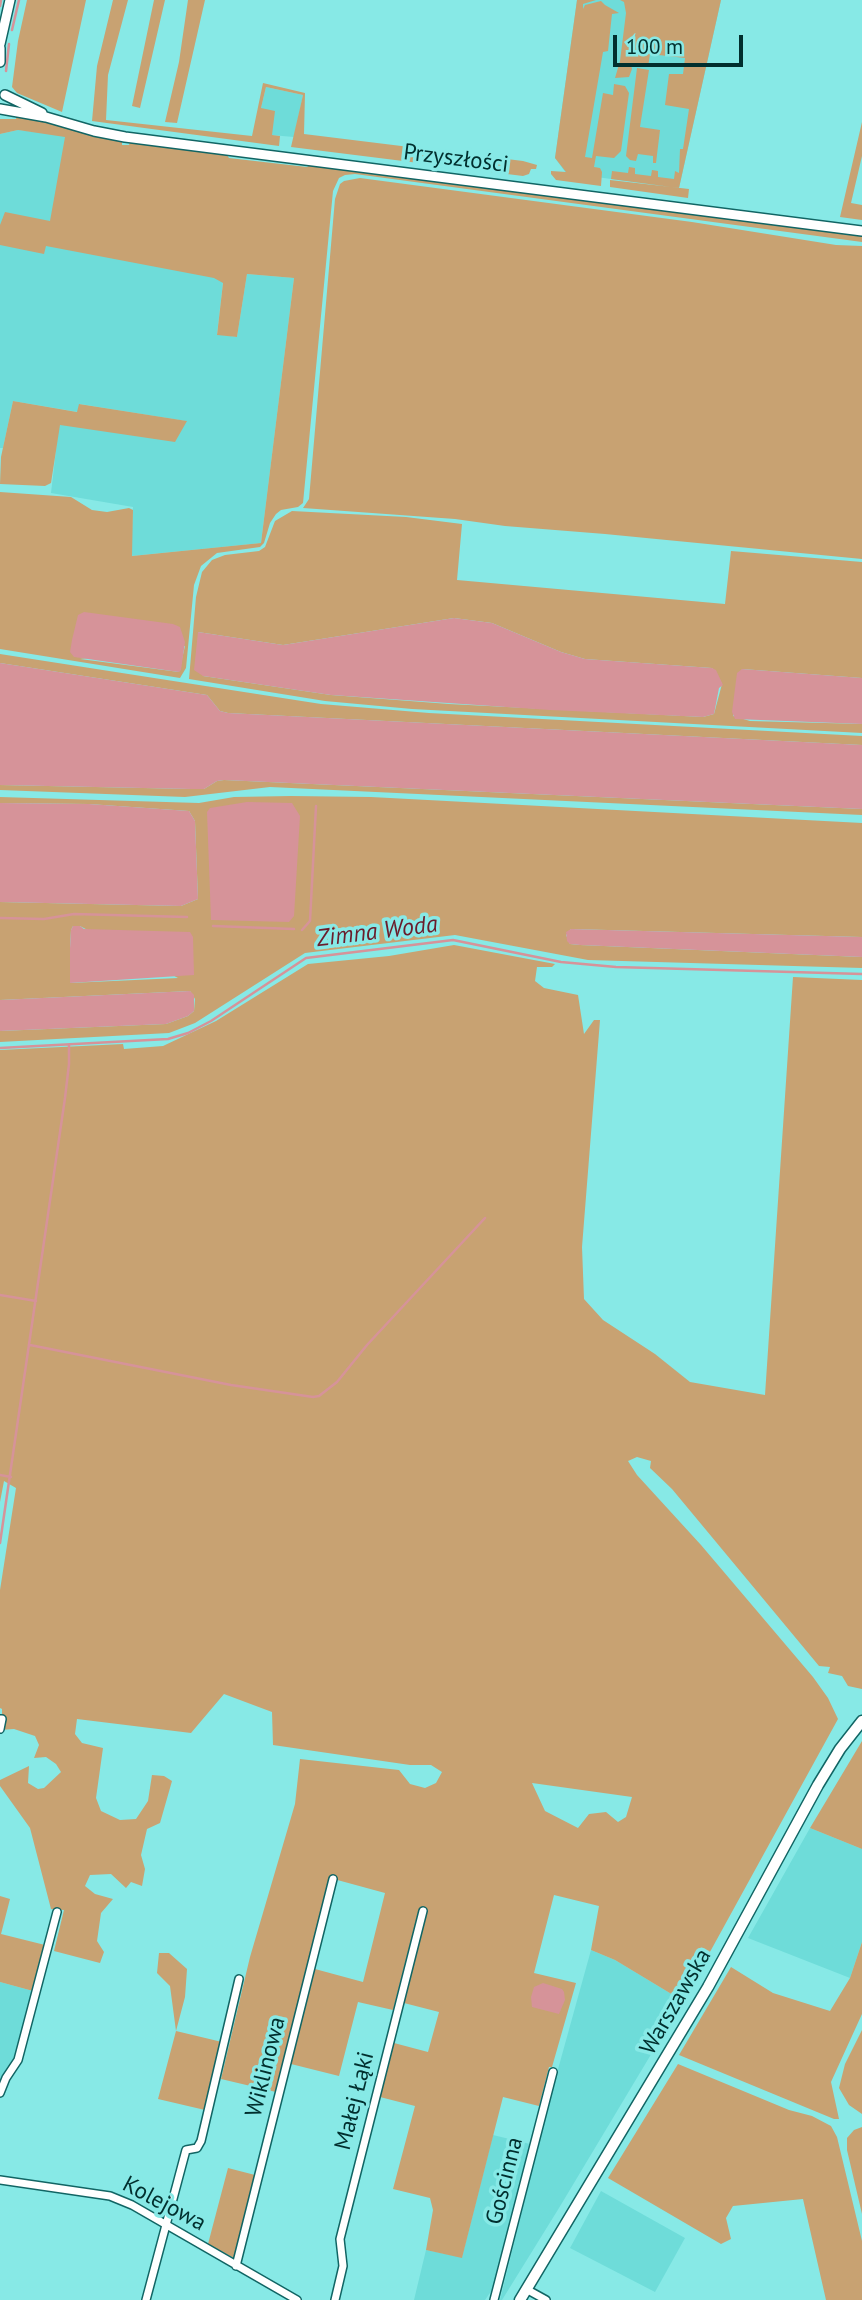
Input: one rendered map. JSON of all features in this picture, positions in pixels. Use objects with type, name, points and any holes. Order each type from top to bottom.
[{"type":"main road","name":"Warszawska","points":[[520,2300],[708,1987],[818,1785],[840,1749],[862,1721]]},
{"type":"street","points":[[0,62],[0,46],[10,0]]},
{"type":"street","points":[[0,109],[2,90]]},
{"type":"street","name":"Przyszłości","points":[[2,90],[46,117]]},
{"type":"street","name":"Przyszłości","points":[[0,109],[46,117],[125,137],[862,230]]},
{"type":"street","points":[[0,1719],[0,1729]]},
{"type":"street","name":"Wiklinowa","points":[[236,2266],[333,1878]]},
{"type":"street","name":"Małej Łąki","points":[[335,2300],[343,2266],[340,2239],[423,1911]]},
{"type":"street","points":[[0,2093],[18,2060],[57,1912]]},
{"type":"street","points":[[146,2300],[186,2150],[198,2148],[201,2141],[239,1979]]},
{"type":"street","name":"Gościnna","points":[[494,2300],[553,2072]]},
{"type":"street","name":"Kolejowa","points":[[0,2180],[110,2196],[236,2266],[282,2296],[297,2300]]},
{"type":"street","points":[[526,2289],[546,2300]]},
{"type":"shaded area","points":[[27,0],[86,0],[62,112],[17,93],[12,87]]},
{"type":"shaded area","points":[[113,0],[128,0],[108,75],[106,120],[252,136],[263,83],[305,93],[304,134],[523,161],[537,165],[536,169],[531,169],[529,174],[523,176],[291,147],[303,95],[266,87],[261,108],[275,111],[272,135],[280,136],[279,146],[92,121],[97,66]]},
{"type":"shaded area","points":[[154,0],[165,0],[140,108],[132,106]]},
{"type":"shaded area","points":[[188,0],[205,0],[177,123],[165,122],[179,62]]},
{"type":"shaded area","points":[[577,0],[721,0],[679,188],[566,173],[555,158]]},
{"type":"shaded area","points":[[577,0],[596,0],[583,4],[583,9],[585,5],[601,1],[619,13],[612,14],[608,51],[603,52],[585,157],[592,158],[603,93],[613,95],[614,84],[625,86],[629,93],[621,151],[614,158],[596,156],[594,167],[600,168],[602,172],[601,186],[556,180],[551,174],[551,171],[566,172],[555,158]]},
{"type":"shaded area","points":[[620,0],[721,0],[679,188],[611,179],[612,171],[628,173],[629,167],[635,168],[635,174],[651,176],[652,170],[658,171],[658,177],[674,179],[675,171],[679,173],[680,149],[683,149],[689,109],[665,105],[669,74],[683,74],[685,58],[650,54],[648,67],[631,65],[629,77],[615,78],[626,13],[624,2]]},
{"type":"shaded area","points":[[637,68],[649,70],[640,127],[660,130],[656,163],[653,163],[653,156],[638,154],[636,161],[626,156]]},
{"type":"shaded area","points":[[266,87],[303,95],[294,137],[271,135],[261,108]]},
{"type":"shaded area","points":[[17,115],[122,142],[122,145],[129,145],[130,142],[227,155],[229,158],[307,167],[310,165],[862,235],[862,242],[355,174],[339,178],[333,191],[303,503],[276,514],[260,547],[217,553],[201,566],[194,585],[186,668],[180,678],[0,649],[0,492],[71,497],[92,510],[107,512],[129,508],[133,510],[132,556],[261,543],[294,278],[247,274],[237,337],[217,335],[223,283],[214,278],[46,246],[44,254],[0,245],[0,225],[5,212],[50,221],[65,137],[18,130],[0,134],[0,119],[16,119]],"holes":[[[185,646],[179,672],[80,659]]]},
{"type":"shaded area","points":[[862,122],[862,156],[851,203],[862,205],[862,220],[840,217]]},
{"type":"shaded area","points":[[18,130],[63,135],[72,139],[223,282],[217,334],[237,337],[247,274],[294,278],[261,543],[131,556],[133,507],[51,493],[59,424],[186,421],[80,404],[78,412],[13,401],[3,448],[0,448],[0,134]]},
{"type":"shaded area","points":[[360,178],[692,222],[836,245],[862,246],[862,559],[455,519],[303,508],[309,499],[335,199],[340,184]]},
{"type":"shaded area","points":[[610,180],[689,189],[688,198],[610,187]]},
{"type":"shaded area","points":[[13,401],[77,412],[79,404],[187,421],[175,442],[60,425],[51,483],[45,486],[0,484],[1,457]]},
{"type":"shaded area","points":[[292,511],[406,517],[462,524],[457,580],[725,604],[731,551],[862,562],[862,678],[742,669],[733,716],[750,721],[862,724],[862,733],[412,709],[325,701],[189,679],[196,597],[202,572],[212,560],[225,555],[259,551],[265,547],[275,521]],"holes":[[[454,618],[492,623],[561,652],[585,659],[712,668],[722,684],[714,714],[703,717],[449,704],[331,695],[203,676],[198,632],[283,645]]]},
{"type":"shaded area","points":[[84,612],[180,627],[185,642],[181,670],[179,672],[74,657],[70,652],[72,640],[78,615]]},
{"type":"shaded area","points":[[454,618],[492,623],[561,652],[585,659],[712,668],[716,670],[723,685],[719,688],[714,714],[703,717],[331,695],[203,676],[194,670],[198,632],[283,645]]},
{"type":"shaded area","points":[[0,654],[321,704],[429,713],[862,736],[862,745],[228,713],[220,711],[207,695],[0,663]]},
{"type":"shaded area","points":[[0,663],[207,695],[220,711],[228,713],[862,745],[862,809],[224,780],[204,789],[0,785]]},
{"type":"shaded area","points":[[742,669],[862,678],[862,724],[735,719],[732,712],[737,673]]},
{"type":"shaded area","points":[[224,780],[862,809],[862,815],[270,787],[185,797],[0,790],[0,785],[204,789]]},
{"type":"shaded area","points":[[0,797],[199,803],[234,797],[371,797],[862,823],[862,937],[571,929],[566,935],[570,944],[580,945],[862,957],[862,968],[588,960],[455,935],[305,953],[195,1023],[169,1033],[0,1042],[0,1031],[166,1024],[194,1011],[195,999],[190,991],[0,1000],[0,902],[181,906],[198,899],[195,821],[189,811],[89,804],[0,803]],"holes":[[[73,926],[80,926],[178,978],[70,983],[71,930]]]},
{"type":"shaded area","points":[[247,802],[292,803],[300,816],[294,916],[289,922],[211,920],[207,812],[210,808]]},
{"type":"shaded area","points":[[0,803],[89,804],[189,811],[195,821],[198,899],[181,906],[0,902]]},
{"type":"shaded area","points":[[73,926],[84,929],[190,932],[193,937],[194,975],[70,983]]},
{"type":"shaded area","points":[[571,929],[862,937],[862,957],[580,945],[567,941],[566,932]]},
{"type":"shaded area","points":[[454,945],[555,964],[552,967],[537,967],[535,981],[544,988],[578,995],[584,1034],[594,1020],[600,1020],[582,1247],[584,1299],[603,1320],[655,1354],[690,1382],[765,1395],[793,977],[862,980],[862,1689],[848,1686],[842,1676],[828,1673],[830,1667],[819,1666],[672,1489],[650,1468],[651,1461],[637,1457],[628,1461],[637,1475],[701,1545],[813,1677],[828,1698],[838,1719],[683,2001],[615,1960],[591,1950],[599,1906],[554,1895],[534,1973],[576,1983],[539,2106],[503,2097],[462,2258],[426,2250],[433,2210],[430,2198],[393,2189],[415,2106],[380,2097],[394,2043],[428,2052],[439,2012],[404,2003],[427,1911],[419,1909],[393,2010],[358,2002],[339,2076],[291,2064],[315,1969],[363,1982],[385,1893],[330,1878],[276,2092],[221,2079],[250,1957],[295,1804],[300,1759],[399,1770],[410,1784],[425,1788],[436,1783],[442,1772],[431,1765],[410,1765],[273,1745],[272,1712],[224,1694],[191,1733],[77,1719],[75,1734],[82,1743],[103,1748],[96,1798],[101,1811],[120,1820],[136,1819],[148,1801],[152,1775],[164,1776],[172,1781],[160,1823],[147,1829],[141,1855],[145,1869],[142,1886],[131,1882],[126,1888],[111,1874],[90,1875],[85,1886],[95,1894],[113,1899],[101,1913],[97,1941],[104,1952],[100,1963],[54,1951],[64,1910],[51,1909],[30,1828],[0,1786],[0,1780],[29,1766],[28,1783],[38,1789],[44,1788],[61,1772],[56,1764],[46,1757],[34,1758],[39,1745],[35,1736],[14,1729],[0,1730],[0,1590],[16,1488],[4,1481],[0,1502],[0,1050],[123,1044],[124,1049],[163,1046],[216,1021],[308,964],[389,956]],"holes":[[[532,1783],[632,1797],[626,1817],[618,1822],[606,1812],[589,1814],[578,1828],[545,1811]]]},
{"type":"shaded area","points":[[190,991],[194,995],[194,1011],[166,1024],[0,1031],[0,1000]]},
{"type":"shaded area","points":[[862,1741],[862,1849],[810,1828]]},
{"type":"shaded area","points":[[810,1828],[862,1849],[862,1942],[850,1978],[748,1938]]},
{"type":"shaded area","points":[[0,1896],[10,1899],[1,1934],[45,1945],[33,1991],[0,1982]]},
{"type":"shaded area","points":[[862,1942],[862,2014],[831,2082],[839,2119],[679,2055],[731,1967],[773,1993],[830,2011],[850,1978]]},
{"type":"shaded area","points":[[591,1950],[615,1960],[683,2001],[559,2208],[500,2300],[547,2109]]},
{"type":"shaded area","points":[[159,1953],[169,1953],[187,1969],[185,1997],[176,2031],[170,1986],[157,1973]]},
{"type":"shaded area","points":[[0,1982],[33,1991],[13,2063],[0,2085]]},
{"type":"shaded area","points":[[543,1983],[564,1992],[565,2000],[559,2014],[532,2007],[534,1987]]},
{"type":"shaded area","points":[[862,2030],[862,2114],[849,2105],[839,2088],[845,2064]]},
{"type":"shaded area","points":[[176,2031],[222,2042],[205,2110],[158,2099]]},
{"type":"shaded area","points":[[678,2064],[789,2110],[812,2116],[831,2126],[837,2137],[862,2241],[862,2300],[826,2300],[803,2199],[733,2206],[726,2218],[731,2239],[721,2244],[608,2178]]},
{"type":"shaded area","points":[[862,2127],[862,2214],[847,2150],[847,2138],[854,2130]]},
{"type":"shaded area","points":[[493,2135],[530,2144],[494,2287],[485,2300],[414,2300],[426,2250],[462,2257]]},
{"type":"shaded area","points":[[228,2168],[255,2175],[234,2258],[208,2244]]},
{"type":"shaded area","points":[[601,2191],[685,2238],[655,2292],[570,2248]]},
{"type":"waterway","points":[[0,6],[1,0]]},
{"type":"waterway","points":[[12,30],[19,0]]},
{"type":"waterway","points":[[6,71],[9,44]]},
{"type":"waterway","points":[[302,930],[310,921],[316,806]]},
{"type":"waterway","points":[[0,918],[44,919],[74,914],[187,917]]},
{"type":"waterway","points":[[213,926],[294,929]]},
{"type":"waterway","name":"Zimna Woda","points":[[0,1048],[168,1039],[188,1033],[211,1021],[306,958],[453,940],[561,962],[616,967],[862,974]]},
{"type":"waterway","points":[[0,1543],[65,1098],[69,1045]]},
{"type":"waterway","points":[[30,1345],[231,1385],[319,1396],[337,1382],[367,1345],[485,1218]]},
{"type":"waterway","points":[[0,1295],[36,1301]]},
{"type":"waterway","points":[[0,1475],[11,1477]]}]
